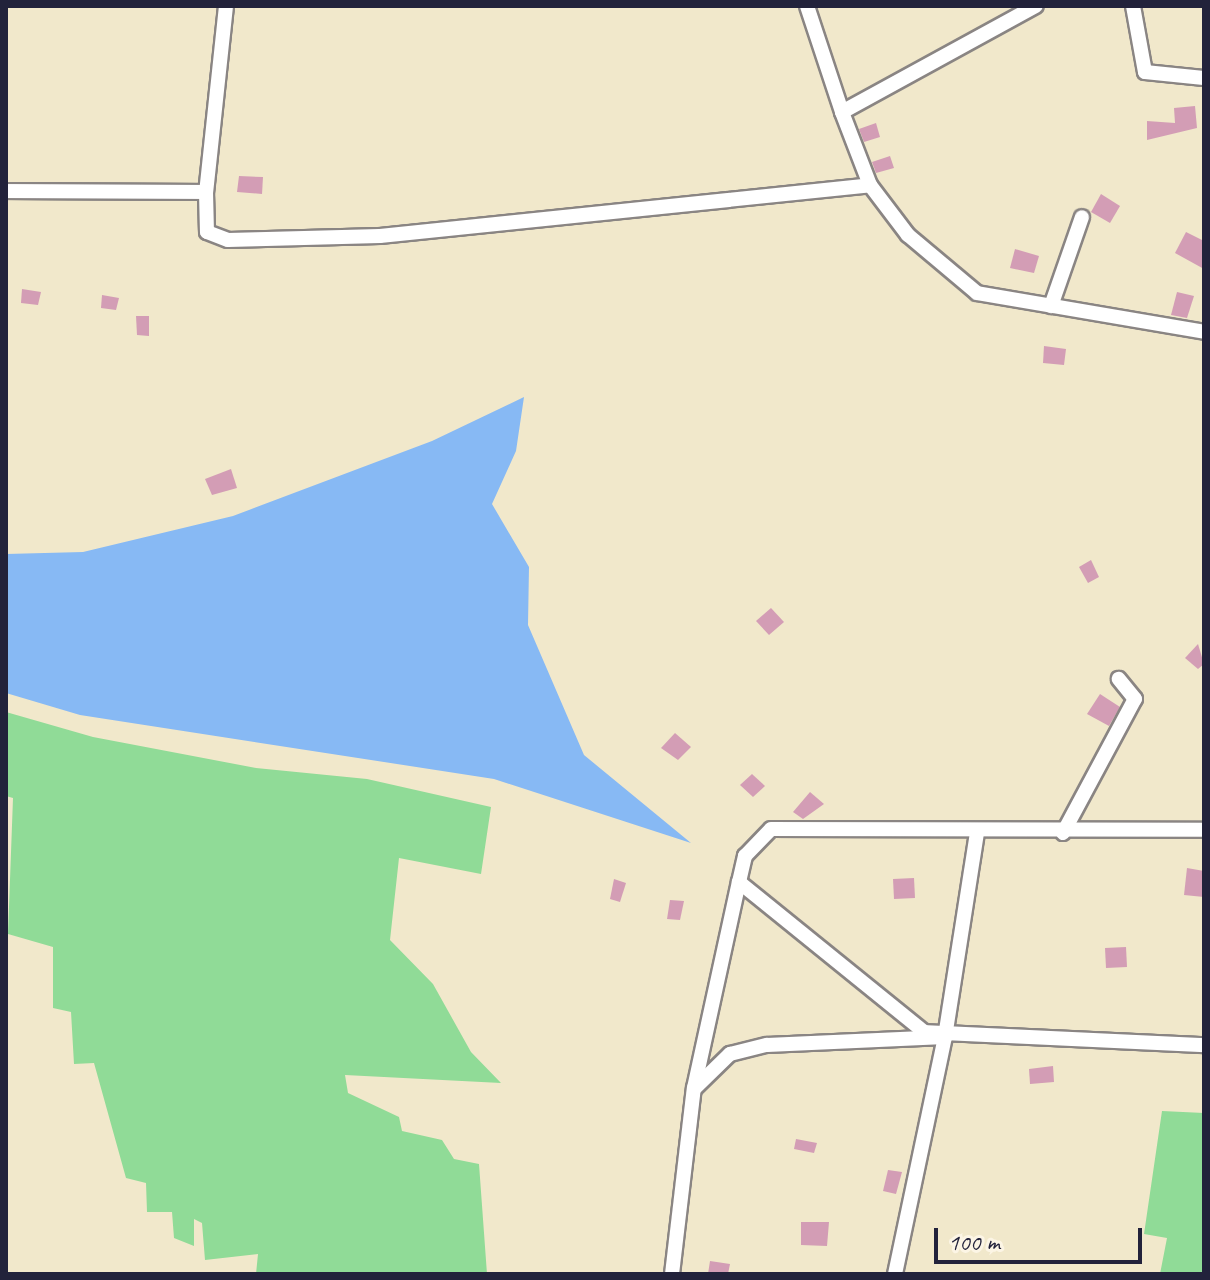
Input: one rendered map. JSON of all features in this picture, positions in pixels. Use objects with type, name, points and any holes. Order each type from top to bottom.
[{"type":"street","points":[[226,6],[206,192],[207,232],[228,240],[380,236],[870,185]]},
{"type":"street","points":[[807,6],[870,185],[908,235],[977,293],[1203,329]]},
{"type":"street","points":[[842,112],[1036,6]]},
{"type":"street","points":[[1133,6],[1145,72],[1204,78]]},
{"type":"street","points":[[6,191],[206,192]]},
{"type":"street","points":[[1051,306],[1082,217]]},
{"type":"street","points":[[1063,833],[1135,699],[1119,679]]},
{"type":"street","points":[[672,1274],[694,1088],[739,882],[745,856],[771,829],[977,833],[1204,830]]},
{"type":"street","points":[[895,1274],[945,1037],[977,833]]},
{"type":"street","points":[[739,882],[924,1032],[945,1037]]},
{"type":"street","points":[[694,1088],[730,1054],[767,1045],[945,1037],[1204,1045]]},
{"type":"green space","points":[[6,712],[93,737],[256,768],[367,779],[491,807],[481,874],[399,858],[390,940],[433,984],[471,1052],[501,1083],[345,1075],[348,1093],[399,1117],[402,1131],[442,1140],[454,1159],[479,1164],[487,1274],[256,1274],[258,1254],[205,1260],[202,1223],[194,1219],[194,1246],[174,1238],[172,1212],[147,1212],[146,1183],[126,1178],[94,1063],[74,1064],[71,1012],[53,1008],[53,947],[8,934],[13,798],[6,796]]},
{"type":"green space","points":[[1162,1111],[1204,1113],[1204,1274],[1160,1274],[1167,1238],[1144,1234]]},
{"type":"water","points":[[524,397],[516,451],[492,504],[529,567],[528,625],[584,755],[691,843],[494,779],[80,715],[6,693],[6,554],[83,552],[233,516],[432,441]]},
{"type":"building","points":[[1195,106],[1197,128],[1147,140],[1147,121],[1175,123],[1174,108]]},
{"type":"building","points":[[876,123],[880,137],[864,142],[859,129]]},
{"type":"building","points":[[890,156],[894,168],[876,173],[872,162]]},
{"type":"building","points":[[239,176],[263,177],[262,194],[237,192]]},
{"type":"building","points":[[1101,194],[1120,206],[1110,223],[1091,212]]},
{"type":"building","points":[[1186,232],[1204,241],[1204,269],[1175,253]]},
{"type":"building","points":[[1015,249],[1039,256],[1034,273],[1010,268]]},
{"type":"building","points":[[22,289],[41,292],[38,305],[21,303]]},
{"type":"building","points":[[1177,292],[1194,296],[1187,318],[1171,315]]},
{"type":"building","points":[[102,295],[119,298],[116,310],[101,308]]},
{"type":"building","points":[[136,316],[149,316],[149,336],[137,335]]},
{"type":"building","points":[[1044,346],[1066,349],[1064,365],[1043,363]]},
{"type":"building","points":[[231,469],[237,488],[212,495],[205,479]]},
{"type":"building","points":[[1091,560],[1099,577],[1088,583],[1079,567]]},
{"type":"building","points":[[771,608],[784,622],[769,635],[756,621]]},
{"type":"building","points":[[1198,644],[1204,664],[1198,669],[1185,658]]},
{"type":"building","points":[[1100,694],[1120,707],[1109,726],[1087,714]]},
{"type":"building","points":[[675,733],[691,747],[678,760],[661,748]]},
{"type":"building","points":[[752,774],[765,786],[753,797],[740,785]]},
{"type":"building","points":[[810,792],[824,804],[803,819],[793,812]]},
{"type":"building","points":[[1187,868],[1204,871],[1204,897],[1184,895]]},
{"type":"building","points":[[914,878],[915,898],[894,899],[893,879]]},
{"type":"building","points":[[614,879],[626,883],[620,902],[610,899]]},
{"type":"building","points":[[670,900],[684,901],[680,920],[667,919]]},
{"type":"building","points":[[1126,947],[1127,967],[1106,968],[1105,948]]},
{"type":"building","points":[[1053,1066],[1054,1082],[1030,1084],[1029,1069]]},
{"type":"building","points":[[796,1139],[817,1143],[814,1153],[794,1149]]},
{"type":"building","points":[[888,1170],[902,1172],[896,1194],[883,1191]]},
{"type":"building","points":[[801,1222],[829,1222],[827,1246],[801,1245]]},
{"type":"building","points":[[710,1261],[730,1264],[728,1274],[708,1274]]}]
